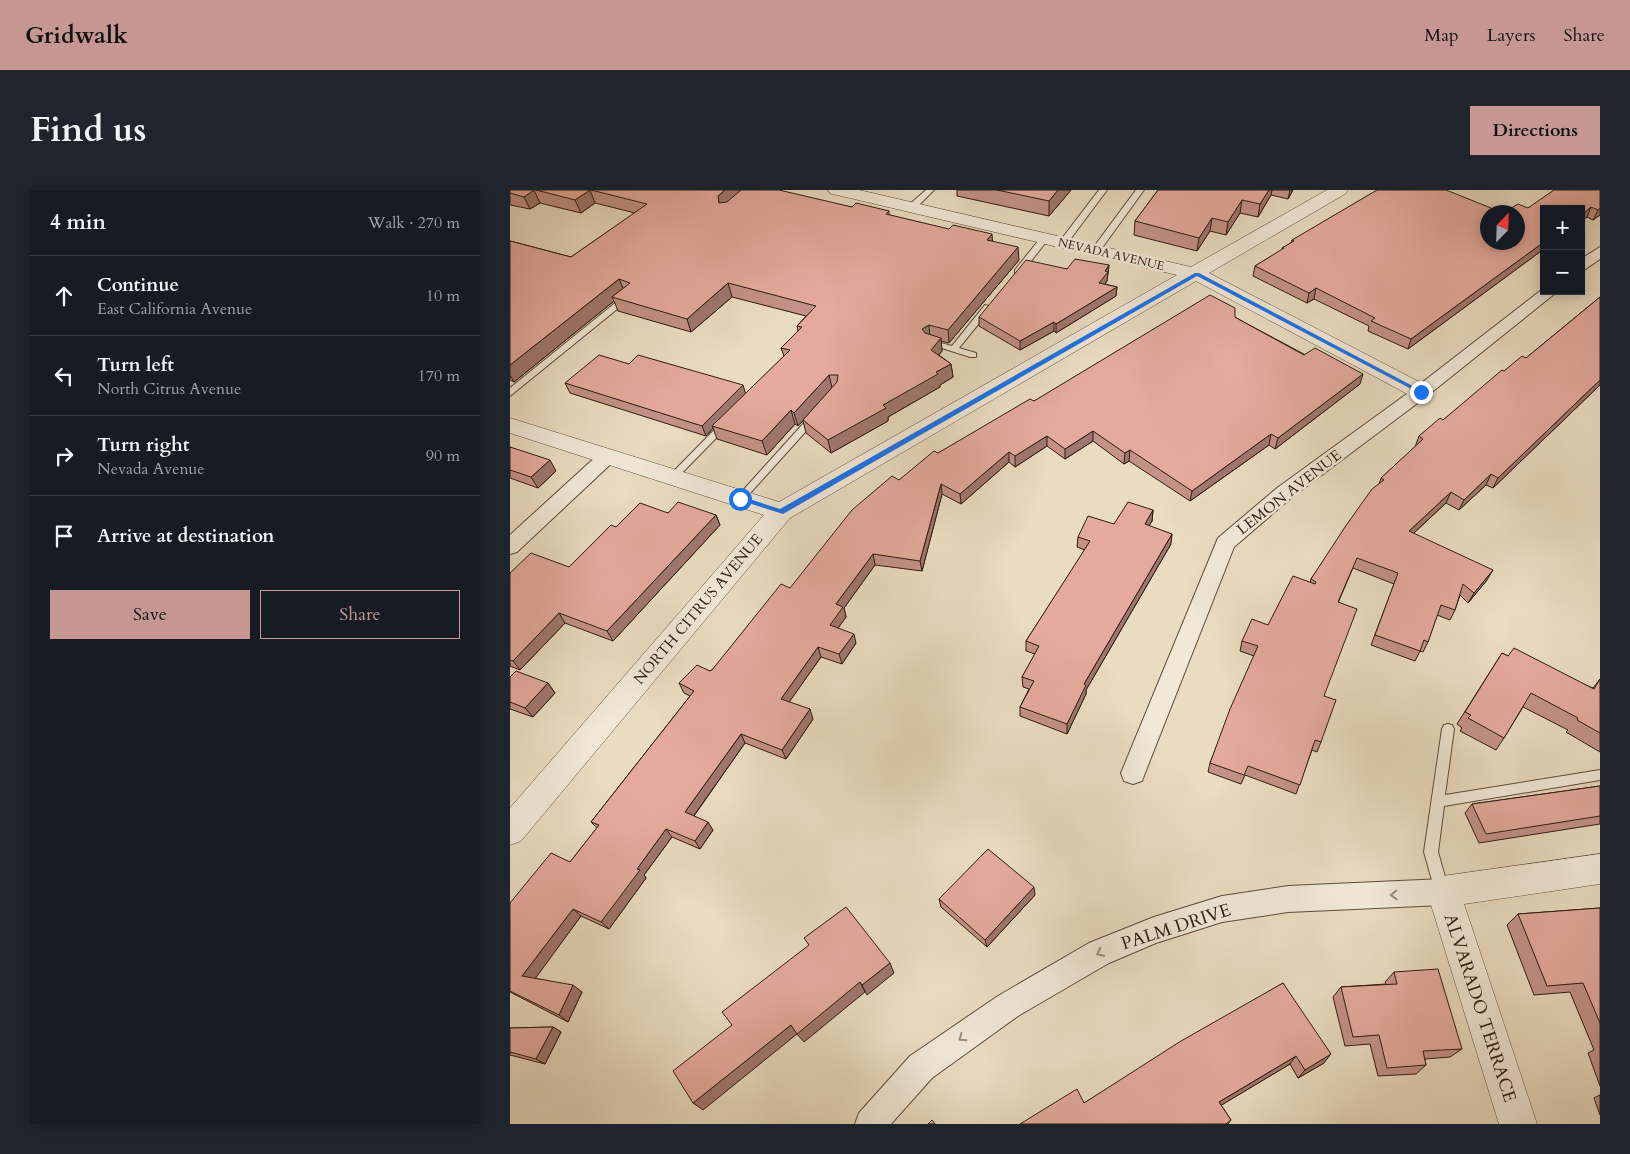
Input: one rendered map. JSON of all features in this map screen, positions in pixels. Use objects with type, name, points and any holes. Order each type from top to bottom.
[{"type":"street","name":"NEVADA AVENUE","points":[[837,190],[1197,274],[1421,392]]},
{"type":"street","name":"NORTH CITRUS AVENUE","points":[[510,831],[781,512],[1197,274],[1338,190]]},
{"type":"street","points":[[1585,264],[1600,252]]},
{"type":"street","name":"LEMON AVENUE","points":[[1132,773],[1225,543],[1284,493],[1421,392],[1545,295]]},
{"type":"street","points":[[510,425],[781,512]]},
{"type":"street","points":[[510,547],[608,456]]},
{"type":"street","name":"PALM DRIVE","points":[[870,1124],[920,1067],[1008,1006],[1099,953],[1154,930],[1222,909],[1288,899],[1443,892],[1600,869]]},
{"type":"street","name":"ALVARADO TERRACE","points":[[1443,892],[1518,1124]]},
{"type":"lane","points":[[912,208],[930,190]]},
{"type":"lane","points":[[1009,282],[1103,190]]},
{"type":"lane","points":[[1096,250],[1140,190]]},
{"type":"lane","points":[[510,393],[629,296]]},
{"type":"lane","points":[[954,349],[997,297]]},
{"type":"lane","points":[[930,343],[973,355]]},
{"type":"lane","points":[[740,499],[823,406]]},
{"type":"lane","points":[[673,477],[733,416]]},
{"type":"lane","points":[[1443,892],[1431,852],[1448,729]]},
{"type":"lane","points":[[1437,802],[1600,775]]},
{"type":"building","points":[[510,190],[534,190],[524,197],[510,193]]},
{"type":"building","points":[[536,190],[590,190],[575,200]]},
{"type":"building","points":[[591,190],[725,190],[718,196],[719,203],[727,202],[741,190],[779,190],[852,207],[856,203],[889,211],[886,214],[949,229],[953,225],[992,234],[987,240],[1018,247],[948,330],[929,325],[922,329],[925,333],[941,338],[931,350],[951,364],[936,372],[938,374],[883,405],[886,408],[828,440],[803,420],[837,382],[838,375],[829,375],[794,413],[791,410],[762,441],[712,426],[790,350],[781,348],[802,327],[797,326],[816,306],[728,283],[687,319],[612,297],[630,283],[619,279],[510,365],[510,241],[571,257],[647,204]]},
{"type":"building","points":[[997,190],[1058,190],[1049,201]]},
{"type":"building","points":[[1158,190],[1269,190],[1260,204],[1242,200],[1228,222],[1212,218],[1199,238],[1135,221]]},
{"type":"building","points":[[1377,190],[1446,190],[1484,205],[1480,205],[1480,250],[1525,250],[1525,207],[1528,208],[1554,190],[1600,190],[1600,208],[1598,210],[1591,207],[1585,212],[1585,205],[1540,205],[1540,245],[1411,339],[1371,321],[1375,318],[1316,288],[1309,293],[1255,266],[1294,241],[1292,240]]},
{"type":"building","points":[[1075,259],[1109,265],[1105,271],[1108,272],[1099,283],[1117,287],[1056,324],[1054,322],[1020,341],[979,317],[1026,260],[1067,269]]},
{"type":"building","points":[[1210,295],[1235,308],[1235,317],[1304,355],[1315,348],[1363,374],[1278,438],[1271,434],[1192,491],[1130,450],[1125,453],[1093,431],[1065,449],[1047,436],[1015,456],[1009,452],[960,494],[941,484],[920,561],[873,554],[836,604],[843,607],[830,625],[854,634],[839,654],[818,647],[781,699],[810,709],[782,750],[741,734],[685,812],[708,822],[695,841],[666,829],[637,869],[640,870],[601,922],[573,909],[522,976],[573,985],[559,1015],[510,991],[510,903],[551,853],[570,862],[599,825],[591,822],[694,691],[679,683],[697,665],[710,671],[712,670],[781,584],[790,588],[852,510],[892,476],[899,480],[934,451],[938,453],[1030,399],[1034,401]]},
{"type":"building","points":[[1600,297],[1600,380],[1498,478],[1491,474],[1464,500],[1451,492],[1409,531],[1493,570],[1474,593],[1463,584],[1455,610],[1441,605],[1428,642],[1424,640],[1420,651],[1375,635],[1398,573],[1357,558],[1338,602],[1357,609],[1324,696],[1336,700],[1321,742],[1315,740],[1300,785],[1248,766],[1244,775],[1210,763],[1230,709],[1258,646],[1242,641],[1252,619],[1268,625],[1293,576],[1315,584],[1316,582],[1311,579],[1345,527],[1372,489],[1384,480],[1381,478],[1423,439],[1419,436],[1440,418],[1443,420],[1502,370],[1504,371],[1522,356],[1526,358]]},
{"type":"building","points":[[599,355],[629,364],[638,355],[743,385],[702,426],[565,383]]},
{"type":"building","points":[[510,447],[550,460],[531,477],[510,470]]},
{"type":"building","points":[[678,502],[716,515],[607,631],[559,613],[513,661],[510,660],[510,573],[531,553],[569,567],[611,525],[616,527],[640,503],[668,513]]},
{"type":"building","points":[[1128,502],[1153,510],[1145,524],[1172,534],[1084,684],[1086,685],[1067,724],[1020,707],[1034,681],[1022,677],[1039,646],[1026,641],[1090,541],[1078,537],[1088,516],[1114,524]]},
{"type":"building","points":[[1514,648],[1594,689],[1600,679],[1600,733],[1577,720],[1578,718],[1531,693],[1504,738],[1468,718],[1471,715],[1465,712],[1502,653],[1508,656]]},
{"type":"building","points":[[516,671],[548,683],[525,708],[510,702],[510,677]]},
{"type":"building","points":[[1600,786],[1600,816],[1486,834],[1472,804]]},
{"type":"building","points":[[988,849],[1034,887],[985,940],[939,899]]},
{"type":"building","points":[[846,907],[890,963],[862,985],[860,982],[797,1034],[791,1025],[693,1103],[673,1071],[732,1025],[722,1012],[809,945],[804,938]]},
{"type":"building","points":[[1600,908],[1600,1023],[1583,983],[1547,986],[1518,914]]},
{"type":"building","points":[[1438,969],[1462,1049],[1423,1051],[1426,1065],[1387,1068],[1379,1035],[1353,1037],[1341,987],[1397,984],[1394,972]]},
{"type":"building","points":[[1283,983],[1331,1054],[1305,1070],[1296,1056],[1219,1102],[1231,1120],[1226,1124],[1020,1124],[1077,1089],[1084,1103],[1181,1041]]},
{"type":"building","points":[[553,1027],[536,1059],[510,1052],[510,1028]]},
{"type":"route","points":[[740,499],[781,512],[1197,274],[1421,392]]}]
